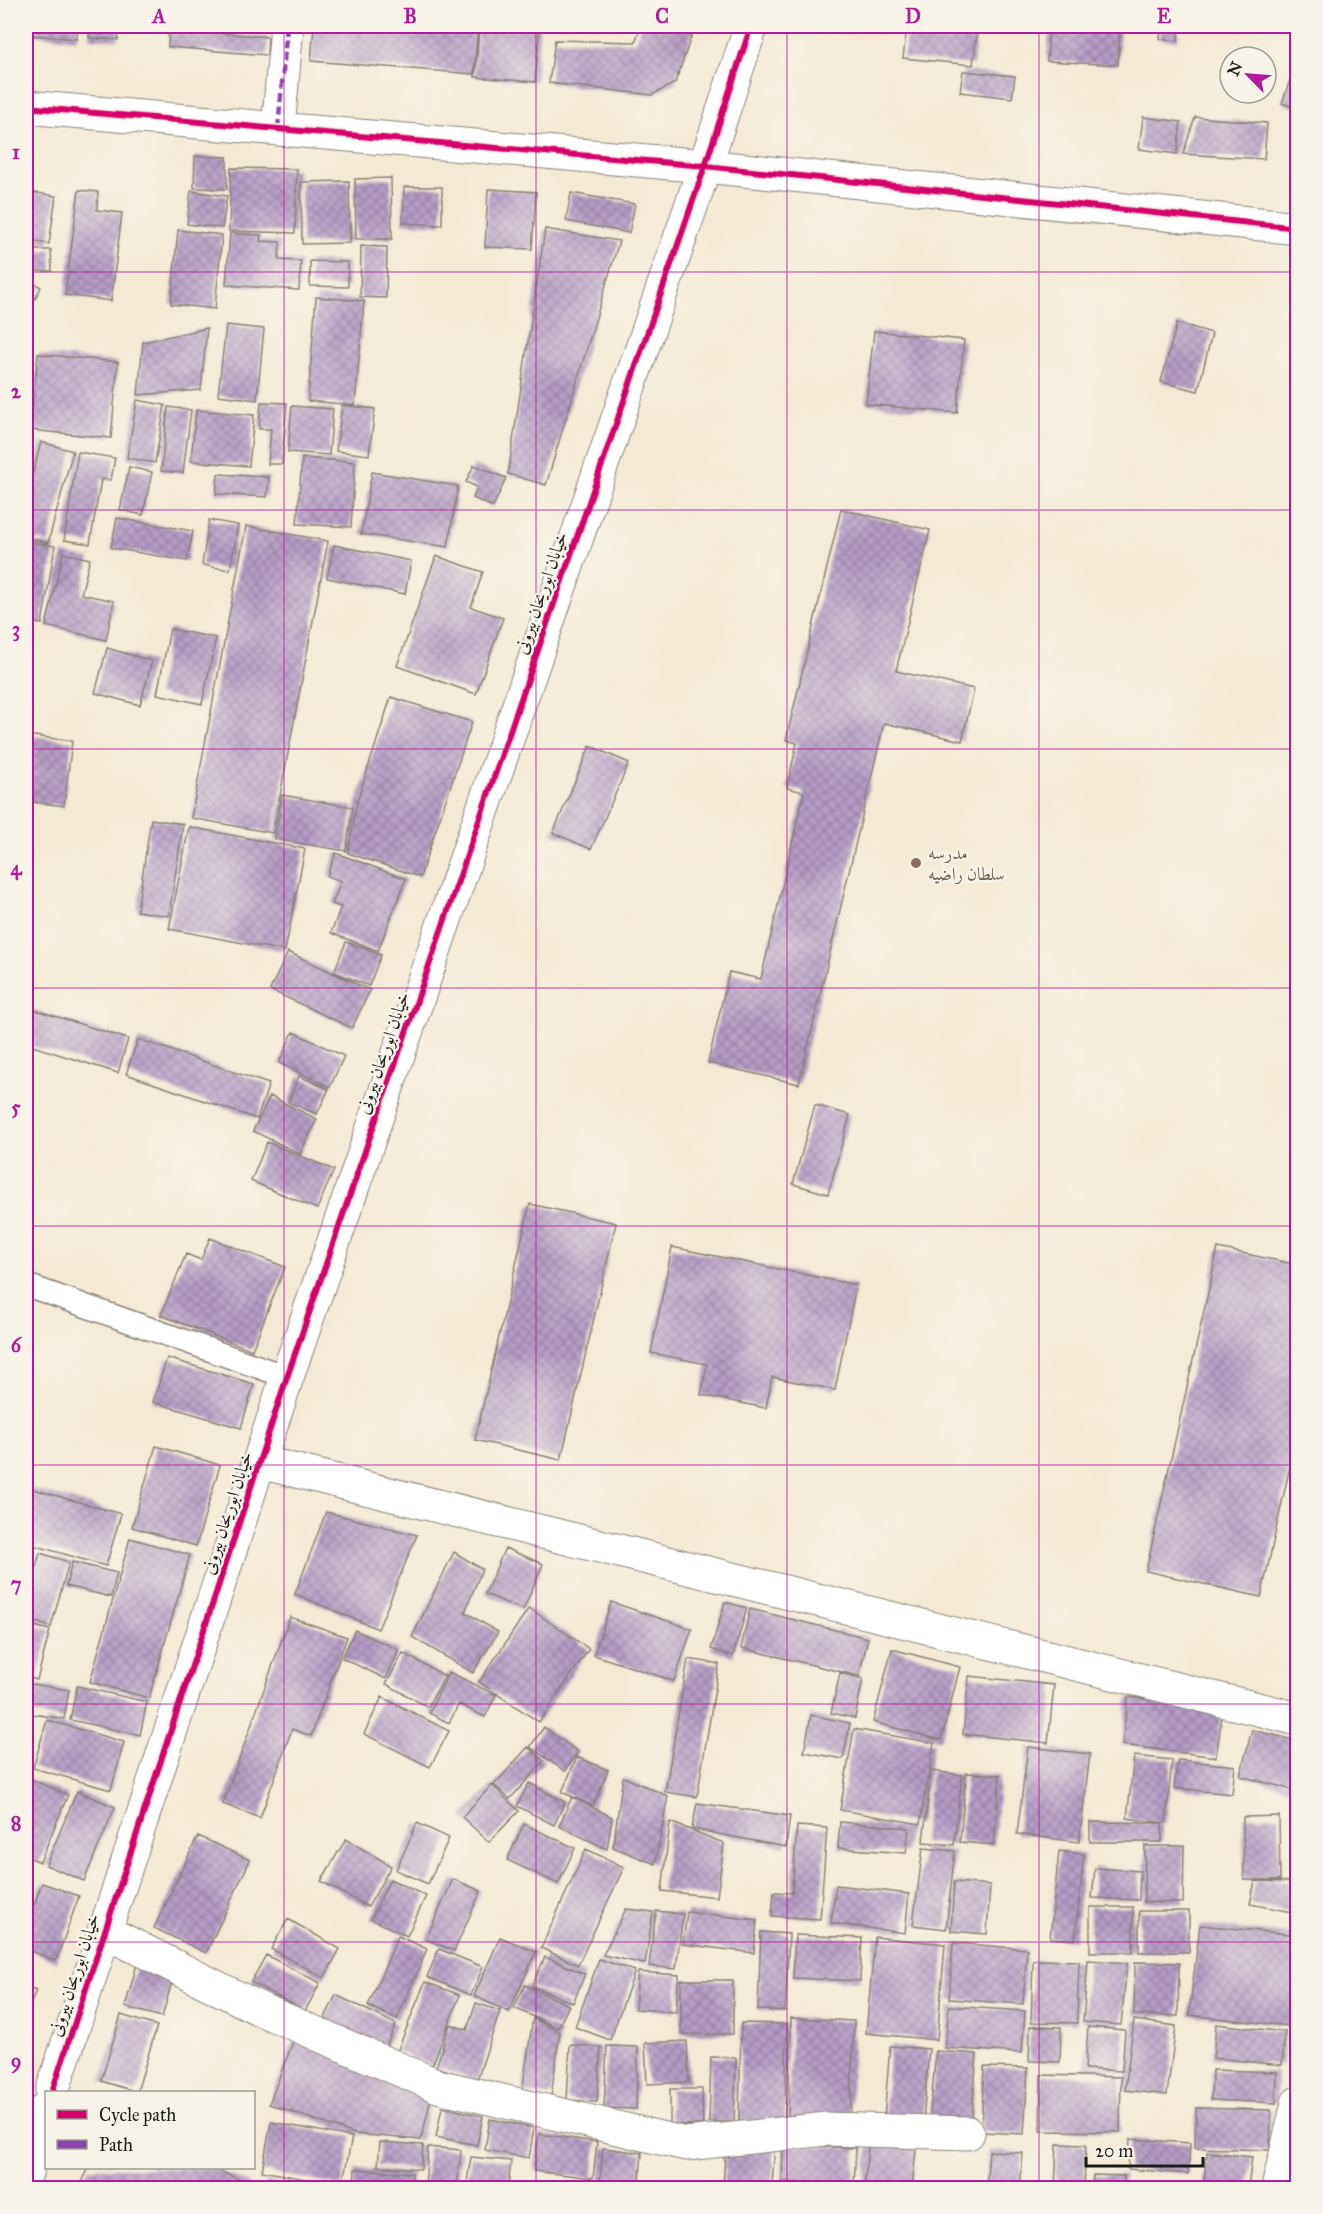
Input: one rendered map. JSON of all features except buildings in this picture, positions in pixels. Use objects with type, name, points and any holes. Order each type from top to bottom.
[{"type":"street","points":[[278,129],[287,26]]},
{"type":"street","name":"خیابان ابوریحان بیرونی","points":[[51,2091],[288,1377],[705,166],[751,26]]},
{"type":"street","points":[[26,107],[705,166],[1298,228]]},
{"type":"street","points":[[260,1461],[1298,1719]]},
{"type":"street","points":[[104,1931],[262,2010],[438,2086],[472,2094],[686,2144],[826,2129],[968,2133]]},
{"type":"street","points":[[1278,2188],[1298,2103]]},
{"type":"street","points":[[26,2173],[45,2111]]},
{"type":"lane","points":[[26,1285],[288,1377]]},
{"type":"marked path","points":[[278,129],[287,26]]},
{"type":"cycle path","points":[[52,2091],[287,1377],[705,166],[751,26]]},
{"type":"cycle path","points":[[26,107],[705,166],[1298,228]]},
{"type":"place","name":"مدرسه سلطان راضیه","points":[[916,863]]}]
